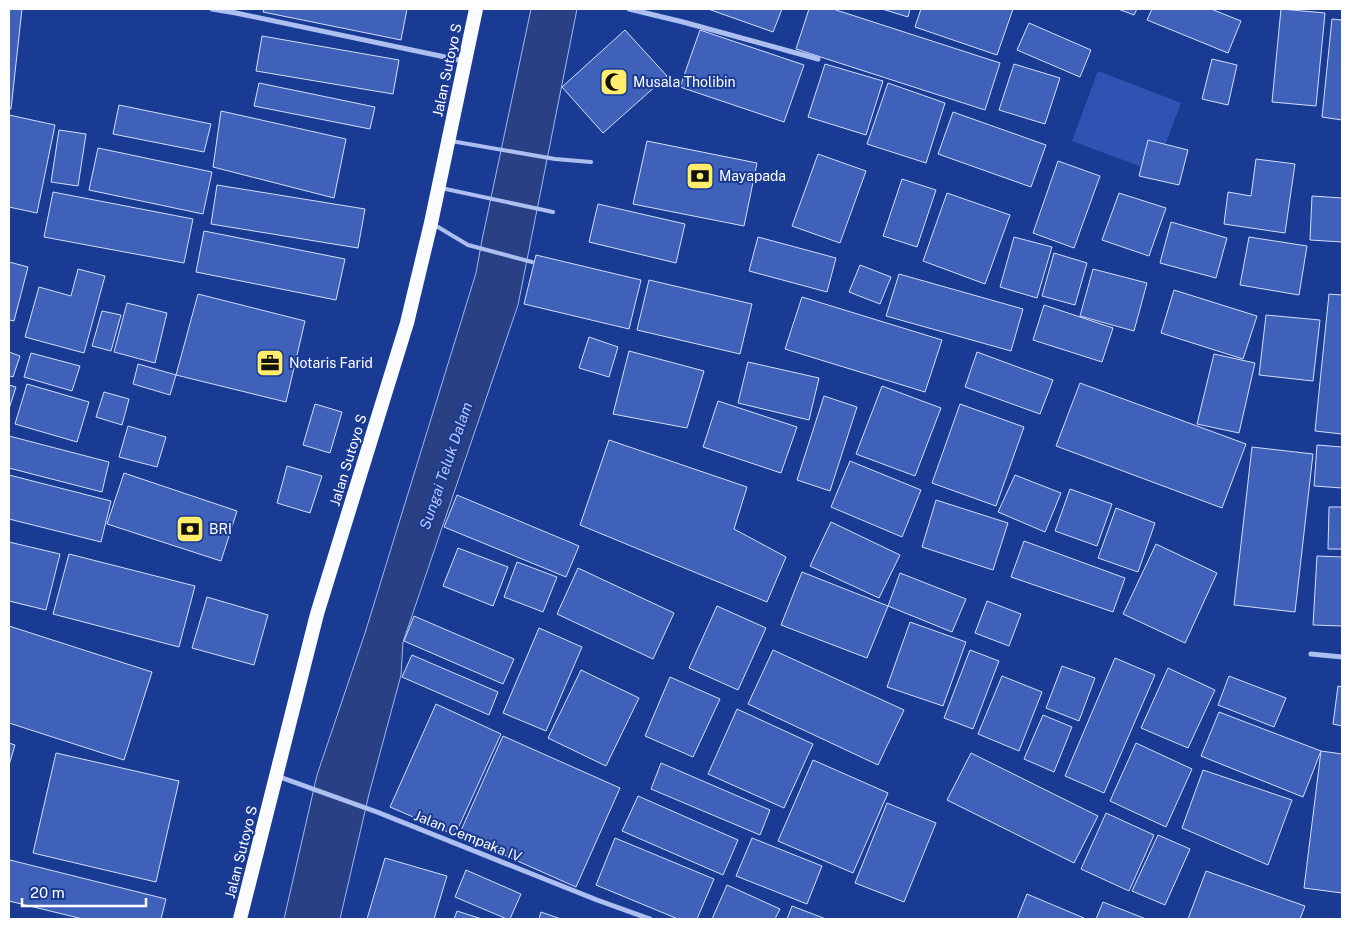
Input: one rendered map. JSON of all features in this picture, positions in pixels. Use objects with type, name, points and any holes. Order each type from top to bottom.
[{"type":"highway","name":"Jalan Sutoyo S","points":[[240,919],[317,614],[407,323],[439,188],[476,9]]},
{"type":"street","points":[[212,9],[236,12],[465,62]]},
{"type":"street","points":[[629,9],[818,59]]},
{"type":"street","points":[[1311,654],[1342,657]]},
{"type":"street","name":"Jalan Cempaka IV","points":[[276,776],[377,812],[597,900],[650,919]]},
{"type":"lane","points":[[448,141],[554,159],[591,162]]},
{"type":"lane","points":[[439,188],[552,212]]},
{"type":"lane","points":[[431,223],[468,245],[532,262]]},
{"type":"shaded area","points":[[1098,71],[1181,103],[1155,172],[1072,141]]},
{"type":"water","name":"Sungai Teluk Dalam","points":[[531,9],[577,9],[518,305],[403,642],[401,675],[369,794],[340,919],[284,919],[317,775],[365,633],[476,273]]},
{"type":"building","points":[[9,9],[22,9],[11,109],[9,109]]},
{"type":"building","points":[[264,9],[407,9],[401,40],[263,12]]},
{"type":"building","points":[[708,9],[782,9],[773,32]]},
{"type":"building","points":[[809,9],[833,9],[1000,63],[985,110],[796,49]]},
{"type":"building","points":[[882,9],[910,9],[908,17]]},
{"type":"building","points":[[921,9],[1013,9],[997,55],[915,27]]},
{"type":"building","points":[[1118,9],[1137,9],[1134,15]]},
{"type":"building","points":[[1152,9],[1211,9],[1241,21],[1228,53],[1147,20]]},
{"type":"building","points":[[1281,9],[1325,13],[1316,106],[1272,102]]},
{"type":"building","points":[[1332,19],[1342,20],[1342,120],[1322,117]]},
{"type":"building","points":[[1029,23],[1091,50],[1080,77],[1017,50]]},
{"type":"building","name":"Musala Tholibin","points":[[625,30],[667,76],[603,133],[562,87]]},
{"type":"building","points":[[700,30],[804,65],[784,122],[680,87]]},
{"type":"building","points":[[262,36],[399,60],[393,94],[256,71]]},
{"type":"building","points":[[1212,59],[1237,65],[1228,105],[1202,99]]},
{"type":"building","points":[[825,64],[883,81],[866,135],[808,117]]},
{"type":"building","points":[[1014,64],[1060,78],[1045,124],[999,110]]},
{"type":"building","points":[[259,83],[375,107],[370,129],[254,106]]},
{"type":"building","points":[[888,83],[945,103],[926,163],[867,144]]},
{"type":"building","points":[[119,105],[211,124],[204,152],[113,134]]},
{"type":"building","points":[[221,111],[346,139],[334,198],[213,167]]},
{"type":"building","points":[[953,112],[1046,145],[1031,187],[938,154]]},
{"type":"building","points":[[9,115],[55,125],[37,213],[9,207]]},
{"type":"building","points":[[59,130],[86,134],[78,186],[51,182]]},
{"type":"building","points":[[1148,140],[1188,150],[1179,185],[1139,176]]},
{"type":"building","points":[[647,141],[757,163],[744,226],[633,204]]},
{"type":"building","points":[[98,148],[212,172],[203,214],[89,190]]},
{"type":"building","points":[[818,154],[866,171],[840,243],[792,226]]},
{"type":"building","points":[[1256,159],[1295,164],[1285,233],[1224,224],[1228,192],[1251,196]]},
{"type":"building","points":[[1058,161],[1100,176],[1074,248],[1033,233]]},
{"type":"building","points":[[902,179],[936,190],[917,247],[883,236]]},
{"type":"building","points":[[217,185],[365,209],[358,248],[211,224]]},
{"type":"building","points":[[53,192],[193,219],[184,263],[44,237]]},
{"type":"building","points":[[947,193],[1010,215],[985,284],[923,261]]},
{"type":"building","points":[[1119,193],[1166,208],[1149,256],[1102,240]]},
{"type":"building","points":[[1312,196],[1342,198],[1342,242],[1310,240]]},
{"type":"building","points":[[598,204],[685,224],[676,263],[589,242]]},
{"type":"building","points":[[1171,222],[1227,238],[1216,278],[1160,263]]},
{"type":"building","points":[[204,231],[345,259],[336,300],[196,272]]},
{"type":"building","points":[[758,237],[836,258],[827,292],[749,271]]},
{"type":"building","points":[[1014,237],[1052,247],[1037,298],[1000,287]]},
{"type":"building","points":[[1249,237],[1307,246],[1299,295],[1240,285]]},
{"type":"building","points":[[1054,253],[1087,263],[1075,305],[1042,296]]},
{"type":"building","points":[[536,255],[641,280],[629,329],[524,304]]},
{"type":"building","points":[[9,262],[28,267],[14,321],[9,320]]},
{"type":"building","points":[[860,265],[891,277],[880,304],[849,292]]},
{"type":"building","points":[[78,269],[105,276],[84,353],[25,337],[39,287],[71,296]]},
{"type":"building","points":[[1093,269],[1147,283],[1134,331],[1080,316]]},
{"type":"building","points":[[899,274],[1023,309],[1011,351],[886,316]]},
{"type":"building","points":[[649,280],[752,304],[740,354],[637,330]]},
{"type":"building","points":[[1174,290],[1257,316],[1243,359],[1161,333]]},
{"type":"building","points":[[198,294],[305,321],[286,402],[176,375]]},
{"type":"building","points":[[1329,294],[1342,295],[1342,434],[1315,431]]},
{"type":"building","points":[[802,297],[942,340],[925,392],[785,349]]},
{"type":"building","points":[[127,303],[167,313],[155,363],[114,352]]},
{"type":"building","points":[[1044,305],[1113,328],[1102,362],[1033,340]]},
{"type":"building","points":[[102,311],[121,315],[111,351],[92,346]]},
{"type":"building","points":[[1266,315],[1320,320],[1313,381],[1259,375]]},
{"type":"building","points":[[589,337],[618,347],[609,377],[579,368]]},
{"type":"building","points":[[629,351],[704,371],[687,428],[613,414]]},
{"type":"building","points":[[9,352],[20,356],[13,377],[9,376]]},
{"type":"building","points":[[977,352],[1053,380],[1040,414],[965,387]]},
{"type":"building","points":[[31,353],[80,366],[72,391],[24,377]]},
{"type":"building","points":[[1214,354],[1255,363],[1239,433],[1197,424]]},
{"type":"building","points":[[748,362],[819,378],[809,420],[738,403]]},
{"type":"building","points":[[138,364],[176,375],[170,395],[133,384]]},
{"type":"building","points":[[1080,383],[1246,444],[1222,508],[1056,446]]},
{"type":"building","points":[[27,384],[89,402],[77,442],[15,424]]},
{"type":"building","points":[[9,385],[16,387],[9,409]]},
{"type":"building","points":[[882,386],[941,408],[915,476],[856,454]]},
{"type":"building","points":[[104,392],[129,399],[122,425],[96,417]]},
{"type":"building","points":[[824,396],[857,407],[830,491],[797,480]]},
{"type":"building","points":[[718,401],[797,427],[781,473],[703,447]]},
{"type":"building","points":[[315,404],[342,412],[330,453],[303,445]]},
{"type":"building","points":[[960,404],[1024,427],[996,506],[932,483]]},
{"type":"building","points":[[128,426],[166,437],[157,467],[119,457]]},
{"type":"building","points":[[9,436],[109,462],[102,492],[9,468]]},
{"type":"building","points":[[609,440],[747,487],[734,529],[786,557],[767,602],[580,525]]},
{"type":"building","points":[[1317,445],[1342,447],[1342,488],[1314,486]]},
{"type":"building","points":[[1252,447],[1313,454],[1295,612],[1234,605]]},
{"type":"building","points":[[850,461],[921,490],[902,537],[831,507]]},
{"type":"building","points":[[287,466],[322,476],[310,513],[277,503]]},
{"type":"building","points":[[124,473],[237,511],[221,561],[107,524]]},
{"type":"building","points":[[9,475],[111,501],[101,542],[9,519]]},
{"type":"building","points":[[1015,475],[1061,493],[1045,532],[998,512]]},
{"type":"building","points":[[1070,489],[1112,504],[1097,546],[1055,531]]},
{"type":"building","points":[[457,495],[579,546],[566,577],[444,527]]},
{"type":"building","points":[[936,500],[1008,523],[993,570],[922,547]]},
{"type":"building","points":[[1329,507],[1342,507],[1342,549],[1328,549]]},
{"type":"building","points":[[1116,508],[1155,523],[1138,572],[1098,558]]},
{"type":"building","points":[[831,522],[900,555],[879,598],[810,566]]},
{"type":"building","points":[[1024,541],[1125,578],[1113,612],[1011,577]]},
{"type":"building","points":[[9,542],[60,554],[46,610],[9,601]]},
{"type":"building","points":[[1156,544],[1217,573],[1185,643],[1123,614]]},
{"type":"building","points":[[458,548],[508,567],[493,606],[443,586]]},
{"type":"building","points":[[69,554],[195,586],[179,647],[53,614]]},
{"type":"building","points":[[1317,556],[1342,557],[1342,626],[1313,625]]},
{"type":"building","points":[[517,562],[557,577],[543,612],[504,597]]},
{"type":"building","points":[[578,568],[674,613],[653,659],[557,614]]},
{"type":"building","points":[[802,572],[888,606],[867,658],[781,625]]},
{"type":"building","points":[[900,573],[966,599],[952,632],[888,606]]},
{"type":"building","points":[[207,597],[268,615],[254,665],[192,648]]},
{"type":"building","points":[[987,601],[1021,614],[1009,646],[975,633]]},
{"type":"building","points":[[717,606],[766,628],[738,690],[689,668]]},
{"type":"building","points":[[414,616],[514,659],[503,684],[404,641]]},
{"type":"building","points":[[910,622],[966,642],[943,706],[887,687]]},
{"type":"building","points":[[9,626],[152,672],[124,760],[9,723]]},
{"type":"building","points":[[539,628],[582,647],[546,731],[503,713]]},
{"type":"building","points":[[773,650],[904,710],[878,765],[748,704]]},
{"type":"building","points":[[970,650],[999,661],[973,729],[944,718]]},
{"type":"building","points":[[412,655],[498,692],[489,715],[402,677]]},
{"type":"building","points":[[1115,658],[1155,675],[1104,793],[1065,776]]},
{"type":"building","points":[[1062,666],[1095,678],[1079,721],[1046,708]]},
{"type":"building","points":[[1168,668],[1215,690],[1188,748],[1141,728]]},
{"type":"building","points":[[581,670],[639,698],[606,766],[548,738]]},
{"type":"building","points":[[1002,676],[1042,692],[1019,751],[978,734]]},
{"type":"building","points":[[1229,676],[1286,698],[1274,727],[1218,705]]},
{"type":"building","points":[[670,677],[720,699],[693,757],[645,736]]},
{"type":"building","points":[[1338,686],[1342,687],[1342,726],[1333,724]]},
{"type":"building","points":[[436,704],[501,734],[455,835],[390,807]]},
{"type":"building","points":[[737,709],[813,744],[784,808],[708,774]]},
{"type":"building","points":[[1219,712],[1321,751],[1303,797],[1201,756]]},
{"type":"building","points":[[1043,715],[1072,727],[1054,772],[1024,759]]},
{"type":"building","points":[[503,736],[620,788],[576,887],[459,835]]},
{"type":"building","points":[[9,743],[15,745],[9,765]]},
{"type":"building","points":[[1136,743],[1192,769],[1166,827],[1110,801]]},
{"type":"building","points":[[1321,751],[1342,754],[1342,893],[1304,888]]},
{"type":"building","points":[[56,753],[179,781],[156,882],[33,853]]},
{"type":"building","points":[[971,753],[1098,816],[1074,863],[947,800]]},
{"type":"building","points":[[813,760],[888,793],[853,873],[778,841]]},
{"type":"building","points":[[661,763],[770,810],[760,835],[651,789]]},
{"type":"building","points":[[1203,770],[1292,800],[1268,865],[1182,828]]},
{"type":"building","points":[[638,796],[738,840],[723,875],[622,831]]},
{"type":"building","points":[[887,803],[936,823],[904,902],[855,883]]},
{"type":"building","points":[[1106,813],[1154,835],[1129,891],[1081,869]]},
{"type":"building","points":[[1158,835],[1190,849],[1165,905],[1132,891]]},
{"type":"building","points":[[615,838],[714,879],[697,919],[678,919],[596,885]]},
{"type":"building","points":[[752,838],[822,866],[807,904],[736,876]]},
{"type":"building","points":[[385,858],[447,876],[434,919],[367,919]]},
{"type":"building","points":[[10,860],[166,899],[161,919],[83,919],[9,901]]},
{"type":"building","points":[[466,870],[521,894],[510,919],[455,897]]},
{"type":"building","points":[[1206,871],[1305,906],[1300,919],[1188,919]]},
{"type":"building","points":[[727,885],[780,909],[775,919],[712,919]]},
{"type":"building","points":[[1027,894],[1084,918],[1017,919]]},
{"type":"building","points":[[1103,902],[1146,919],[1096,919]]},
{"type":"building","points":[[792,906],[826,919],[787,919]]},
{"type":"building","points":[[457,911],[482,919],[454,919]]},
{"type":"building","points":[[541,912],[561,919],[539,919]]},
{"type":"place","name":"Musala Tholibin","points":[[614,82]]},
{"type":"place","name":"Mayapada","points":[[700,176]]},
{"type":"place","name":"Notaris Farid","points":[[270,363]]},
{"type":"place","name":"BRI","points":[[190,529]]}]
